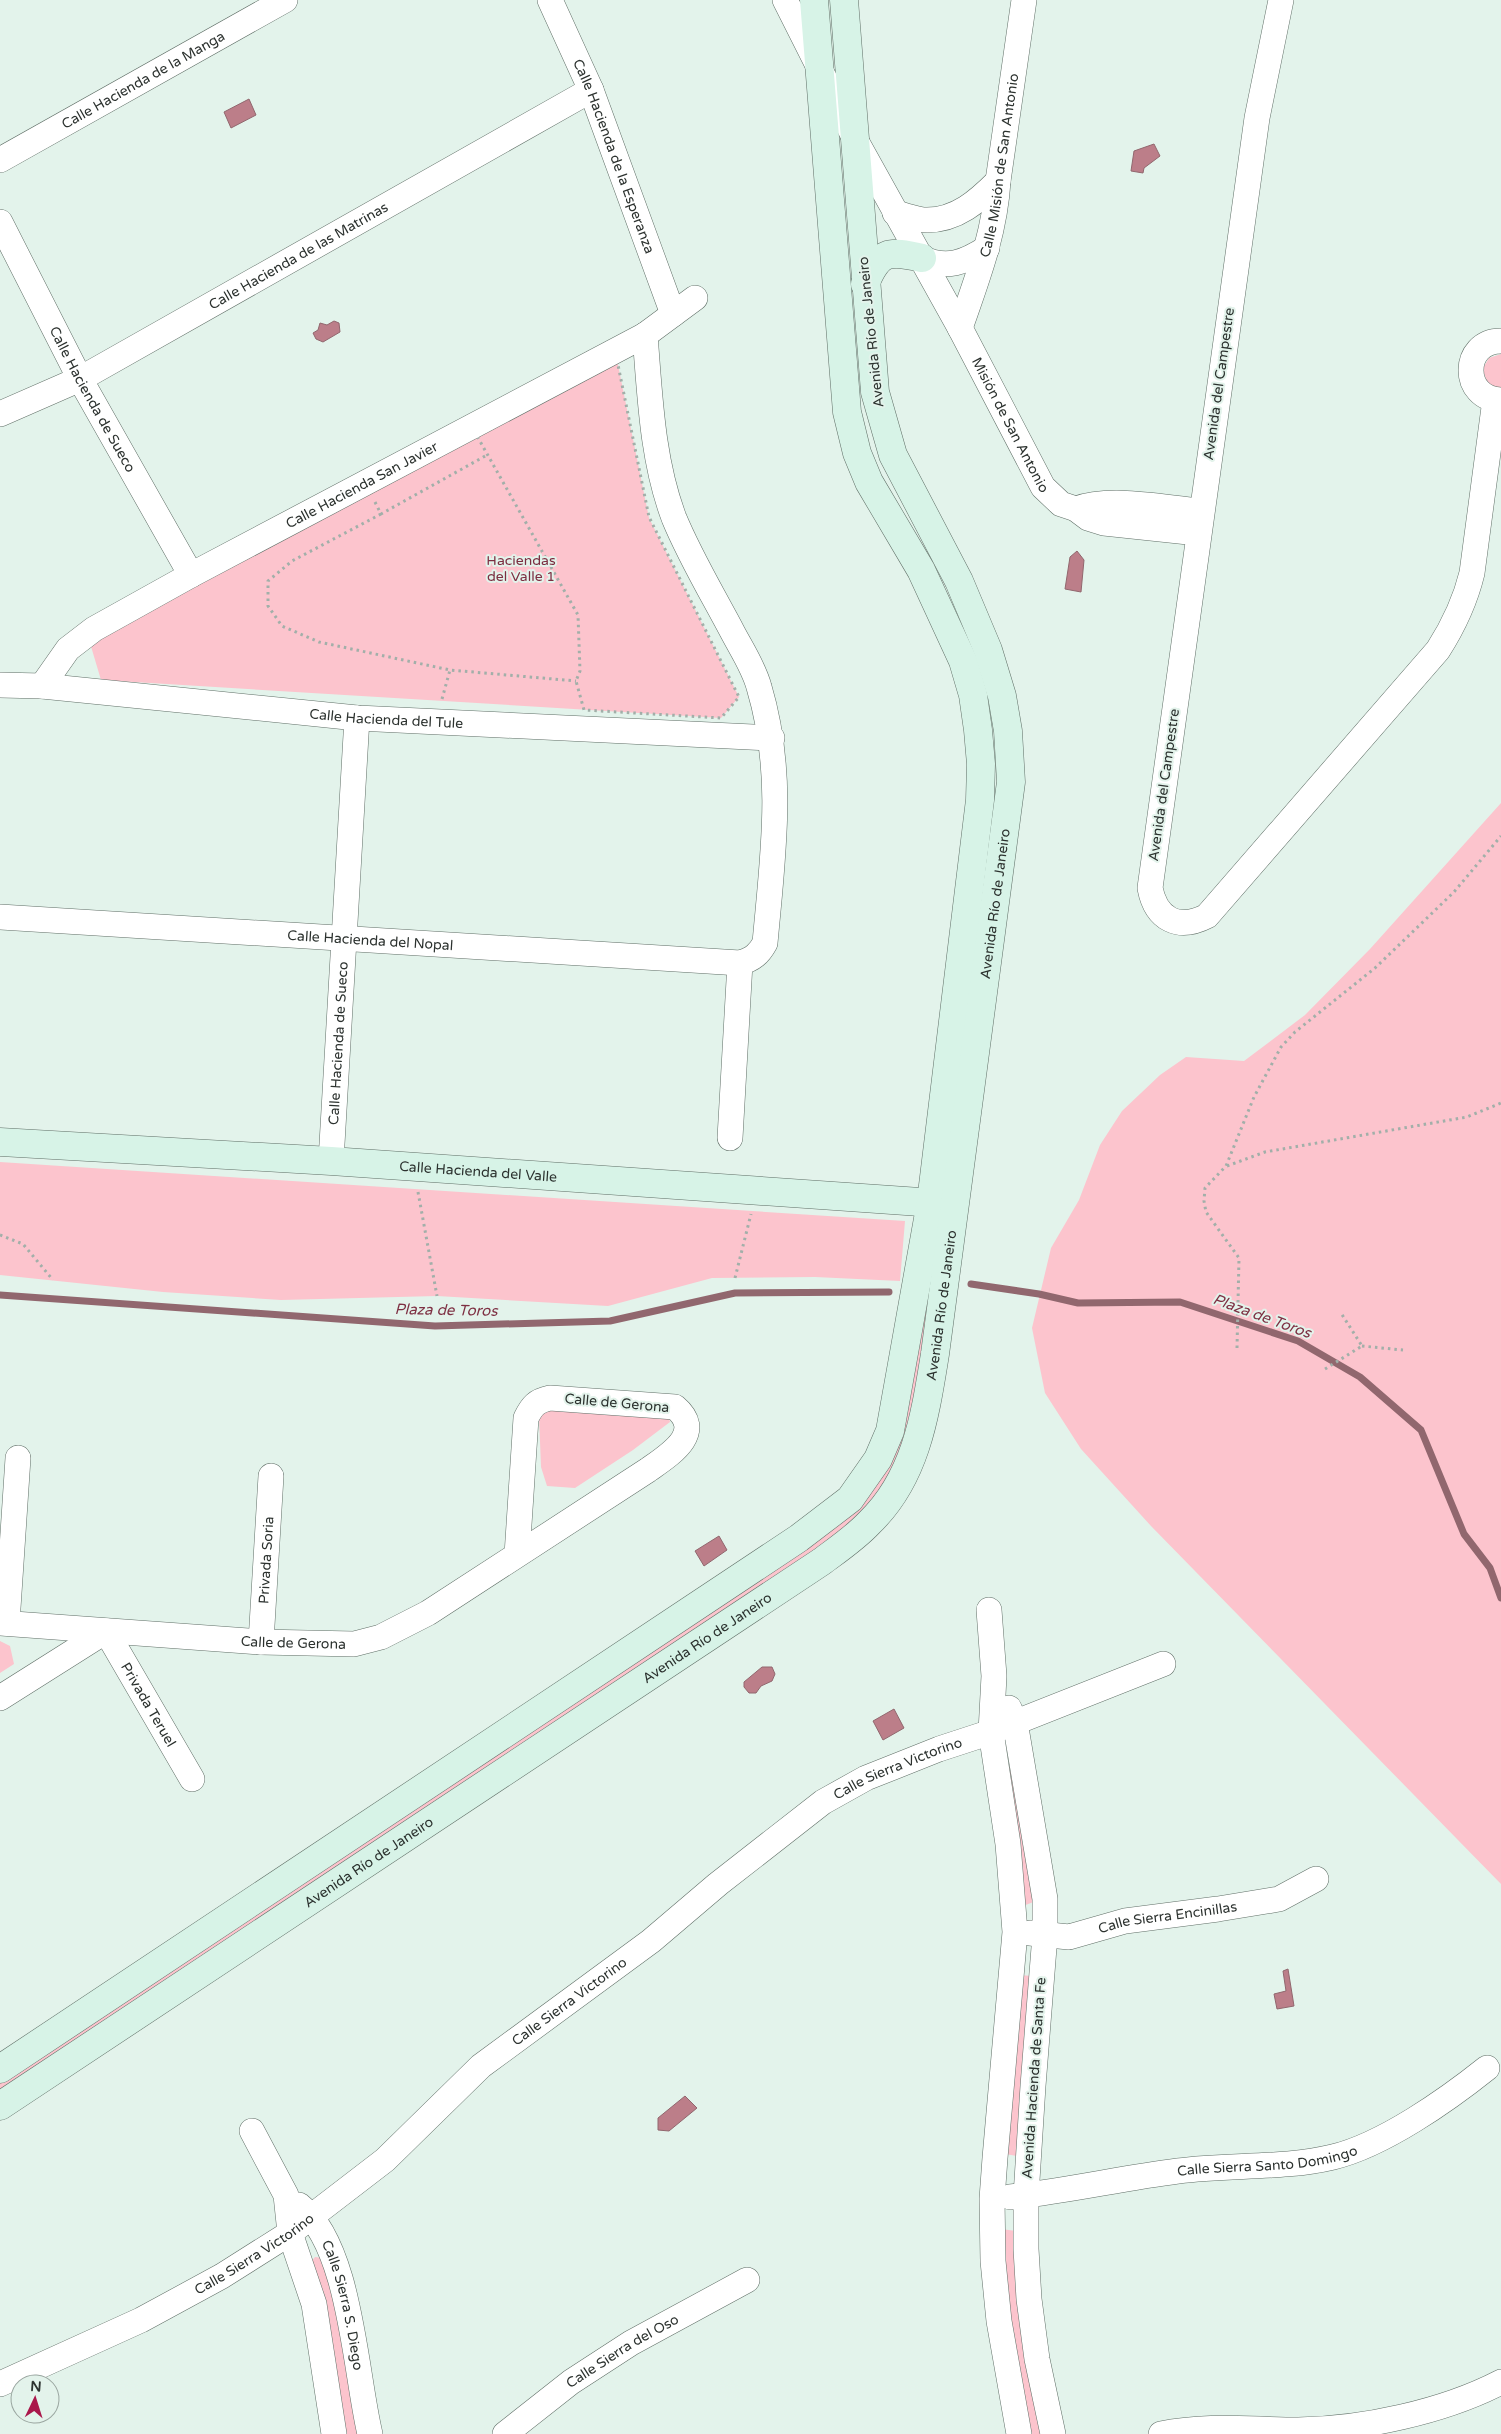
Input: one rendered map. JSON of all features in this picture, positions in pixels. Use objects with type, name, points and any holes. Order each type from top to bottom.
[{"type":"main road","name":"Avenida Río de Janeiro","points":[[0,2106],[821,1562],[870,1523],[895,1491],[910,1465],[924,1423],[980,800],[981,764],[973,695],[963,662],[921,570],[869,482],[857,453],[849,420],[842,364],[814,0]]},
{"type":"main road","name":"Avenida Río de Janeiro","points":[[0,2069],[791,1544],[850,1499],[878,1459],[890,1432],[943,1203],[1011,782],[1008,731],[1002,696],[988,650],[959,581],[908,487],[884,430],[875,392],[844,0]]},
{"type":"main road","points":[[865,284],[874,263],[884,256],[900,254],[922,258]]},
{"type":"main road","name":"Calle Hacienda del Valle","points":[[0,1142],[331,1161],[943,1203]]},
{"type":"street","name":"Calle Hacienda de la Manga","points":[[0,160],[286,0]]},
{"type":"street","name":"Calle Hacienda de la Esperanza","points":[[550,0],[591,90],[673,314]]},
{"type":"street","points":[[785,0],[854,139],[960,328]]},
{"type":"street","name":"Calle Misión de San Antonio","points":[[960,328],[987,248],[996,210],[998,181],[1024,0]]},
{"type":"street","name":"Avenida del Campestre","points":[[1281,0],[1257,118],[1150,888],[1153,903],[1164,916],[1180,923],[1196,922],[1207,916],[1438,650],[1453,627],[1465,601],[1472,573],[1498,400]]},
{"type":"street","name":"Calle Hacienda de las Matrinas","points":[[0,414],[80,378],[591,90]]},
{"type":"street","points":[[895,213],[926,220],[954,214],[975,203],[998,181]]},
{"type":"street","name":"Calle Hacienda de Sueco","points":[[0,222],[80,378],[190,575]]},
{"type":"street","points":[[922,258],[933,264],[962,263],[987,248]]},
{"type":"street","name":"Calle Hacienda San Javier","points":[[42,686],[68,649],[81,638],[190,575],[645,335],[695,298]]},
{"type":"street","name":"Misión de San Antonio","points":[[960,328],[1043,487],[1061,504],[1076,509],[1088,504],[1116,504],[1200,522]]},
{"type":"street","points":[[645,335],[655,445],[664,485],[675,518],[759,685],[772,738],[776,786],[765,942],[760,953],[751,960],[740,963],[730,1138]]},
{"type":"street","points":[[1498,400],[1479,391],[1470,375],[1470,366],[1479,349],[1486,344],[1501,340]]},
{"type":"street","name":"Calle Hacienda del Tule","points":[[0,685],[42,686],[357,718],[772,738]]},
{"type":"street","name":"Calle Hacienda de Sueco","points":[[331,1161],[357,718]]},
{"type":"street","name":"Calle Hacienda del Nopal","points":[[0,917],[740,963]]},
{"type":"street","name":"Calle de Gerona","points":[[3,1623],[262,1642],[354,1644],[381,1637],[428,1613],[517,1555],[677,1449],[685,1439],[686,1419],[682,1413],[675,1407],[550,1398],[540,1400],[532,1406],[526,1418],[517,1555]]},
{"type":"street","points":[[3,1623],[18,1458]]},
{"type":"street","name":"Privada Soria","points":[[262,1642],[272,1476]]},
{"type":"street","points":[[989,1610],[994,1676],[991,1732],[1008,1844],[1015,1932],[992,2199],[993,2262],[999,2321],[1019,2434]]},
{"type":"street","points":[[0,1698],[106,1631]]},
{"type":"street","name":"Privada Teruel","points":[[106,1631],[192,1779]]},
{"type":"street","name":"Calle Sierra Victorino","points":[[0,2384],[141,2320],[222,2276],[290,2233],[385,2160],[481,2066],[651,1941],[718,1884],[823,1802],[866,1778],[939,1749],[991,1732],[1163,1664]]},
{"type":"street","points":[[994,1676],[1015,1722]]},
{"type":"street","name":"Avenida Hacienda de Santa Fe","points":[[1015,1722],[1045,1899],[1045,1935],[1026,2196],[1026,2248],[1029,2299],[1037,2359],[1053,2434]]},
{"type":"street","name":"Calle Sierra Encinillas","points":[[1015,1932],[1069,1938],[1124,1921],[1279,1899],[1316,1879]]},
{"type":"street","name":"Calle Sierra Santo Domingo","points":[[992,2199],[1026,2196],[1180,2170],[1281,2164],[1334,2157],[1376,2140],[1451,2097],[1487,2068]]},
{"type":"street","name":"Calle Sierra S. Diego","points":[[252,2131],[286,2195],[290,2233],[314,2304],[334,2434]]},
{"type":"street","name":"Calle Sierra S. Diego","points":[[286,2195],[313,2216],[329,2249],[346,2293],[370,2434]]},
{"type":"street","name":"Calle Sierra del Oso","points":[[505,2434],[571,2382],[631,2343],[747,2280]]},
{"type":"street","points":[[1161,2434],[1217,2427],[1299,2430],[1363,2424],[1429,2410],[1501,2382]]},
{"type":"path","points":[[617,360],[649,518],[738,696],[721,718],[584,710],[576,681],[580,671],[578,615],[477,436],[617,360]]},
{"type":"path","points":[[381,514],[292,561],[268,582],[268,606],[282,626],[319,642],[450,670],[576,681]]},
{"type":"path","points":[[1237,1348],[1239,1258],[1206,1212],[1204,1201],[1205,1188],[1226,1166],[1254,1096],[1281,1047],[1295,1032],[1375,968],[1454,892],[1501,836]]},
{"type":"path","points":[[1226,1166],[1265,1152],[1467,1117],[1501,1103]]},
{"type":"path","points":[[417,1189],[438,1296]]},
{"type":"path","points":[[735,1278],[752,1210]]},
{"type":"path","points":[[0,1235],[23,1244],[53,1280]]},
{"type":"path","points":[[1341,1313],[1362,1346]]},
{"type":"path","points":[[1325,1369],[1362,1346],[1403,1350]]},
{"type":"green space","points":[[1501,354],[1501,388],[1493,386],[1488,382],[1483,368],[1489,358]]},
{"type":"green space","name":"Haciendas del Valle 1","points":[[617,360],[649,518],[739,697],[721,718],[101,680],[90,643]]},
{"type":"green space","points":[[1501,803],[1501,1884],[1151,1526],[1081,1449],[1045,1393],[1032,1328],[1051,1248],[1079,1200],[1100,1145],[1122,1111],[1160,1075],[1186,1057],[1244,1061],[1305,1015],[1370,949]]},
{"type":"green space","points":[[0,1162],[905,1221],[900,1281],[815,1277],[712,1278],[608,1306],[437,1296],[281,1300],[163,1292],[0,1275]]},
{"type":"green space","points":[[944,1220],[907,1439],[886,1480],[860,1514],[837,1535],[0,2094],[0,2082],[861,1498]]},
{"type":"green space","points":[[562,1395],[666,1406],[670,1422],[633,1450],[575,1488],[547,1486],[541,1467],[539,1416]]},
{"type":"green space","points":[[0,1641],[10,1646],[14,1664],[0,1673]]},
{"type":"green space","points":[[1011,1767],[1036,1901],[1023,1906],[1000,1769]]},
{"type":"green space","points":[[1018,1975],[1033,1976],[1017,2156],[1005,2154]]},
{"type":"green space","points":[[1001,2229],[1016,2231],[1042,2434],[1027,2434],[1014,2361]]},
{"type":"green space","points":[[315,2257],[330,2259],[363,2434],[345,2434],[309,2265]]},
{"type":"shaded area","points":[[249,99],[256,115],[231,128],[224,112]]},
{"type":"shaded area","points":[[1154,144],[1160,156],[1144,168],[1143,173],[1131,171],[1134,151]]},
{"type":"shaded area","points":[[334,321],[339,323],[340,332],[323,342],[316,339],[313,333],[318,330],[320,323],[327,325]]},
{"type":"shaded area","points":[[1077,551],[1084,560],[1081,592],[1065,589],[1070,557]]},
{"type":"shaded area","points":[[719,1536],[727,1550],[704,1566],[695,1551]]},
{"type":"shaded area","points":[[762,1667],[772,1667],[775,1674],[772,1681],[761,1686],[756,1693],[749,1693],[744,1687],[744,1682]]},
{"type":"shaded area","points":[[894,1709],[904,1728],[883,1740],[873,1721]]},
{"type":"shaded area","points":[[1288,1969],[1294,2006],[1277,2009],[1274,1994],[1286,1991],[1283,1971]]},
{"type":"shaded area","points":[[685,2096],[697,2108],[669,2131],[658,2130],[658,2118]]},
{"type":"waterway","name":"Plaza de Toros","points":[[971,1284],[1039,1294],[1078,1303],[1180,1302],[1298,1341],[1360,1377],[1421,1430],[1464,1534],[1490,1568],[1501,1598]]},
{"type":"waterway","name":"Plaza de Toros","points":[[0,1295],[435,1326],[610,1321],[735,1293],[889,1292]]}]
